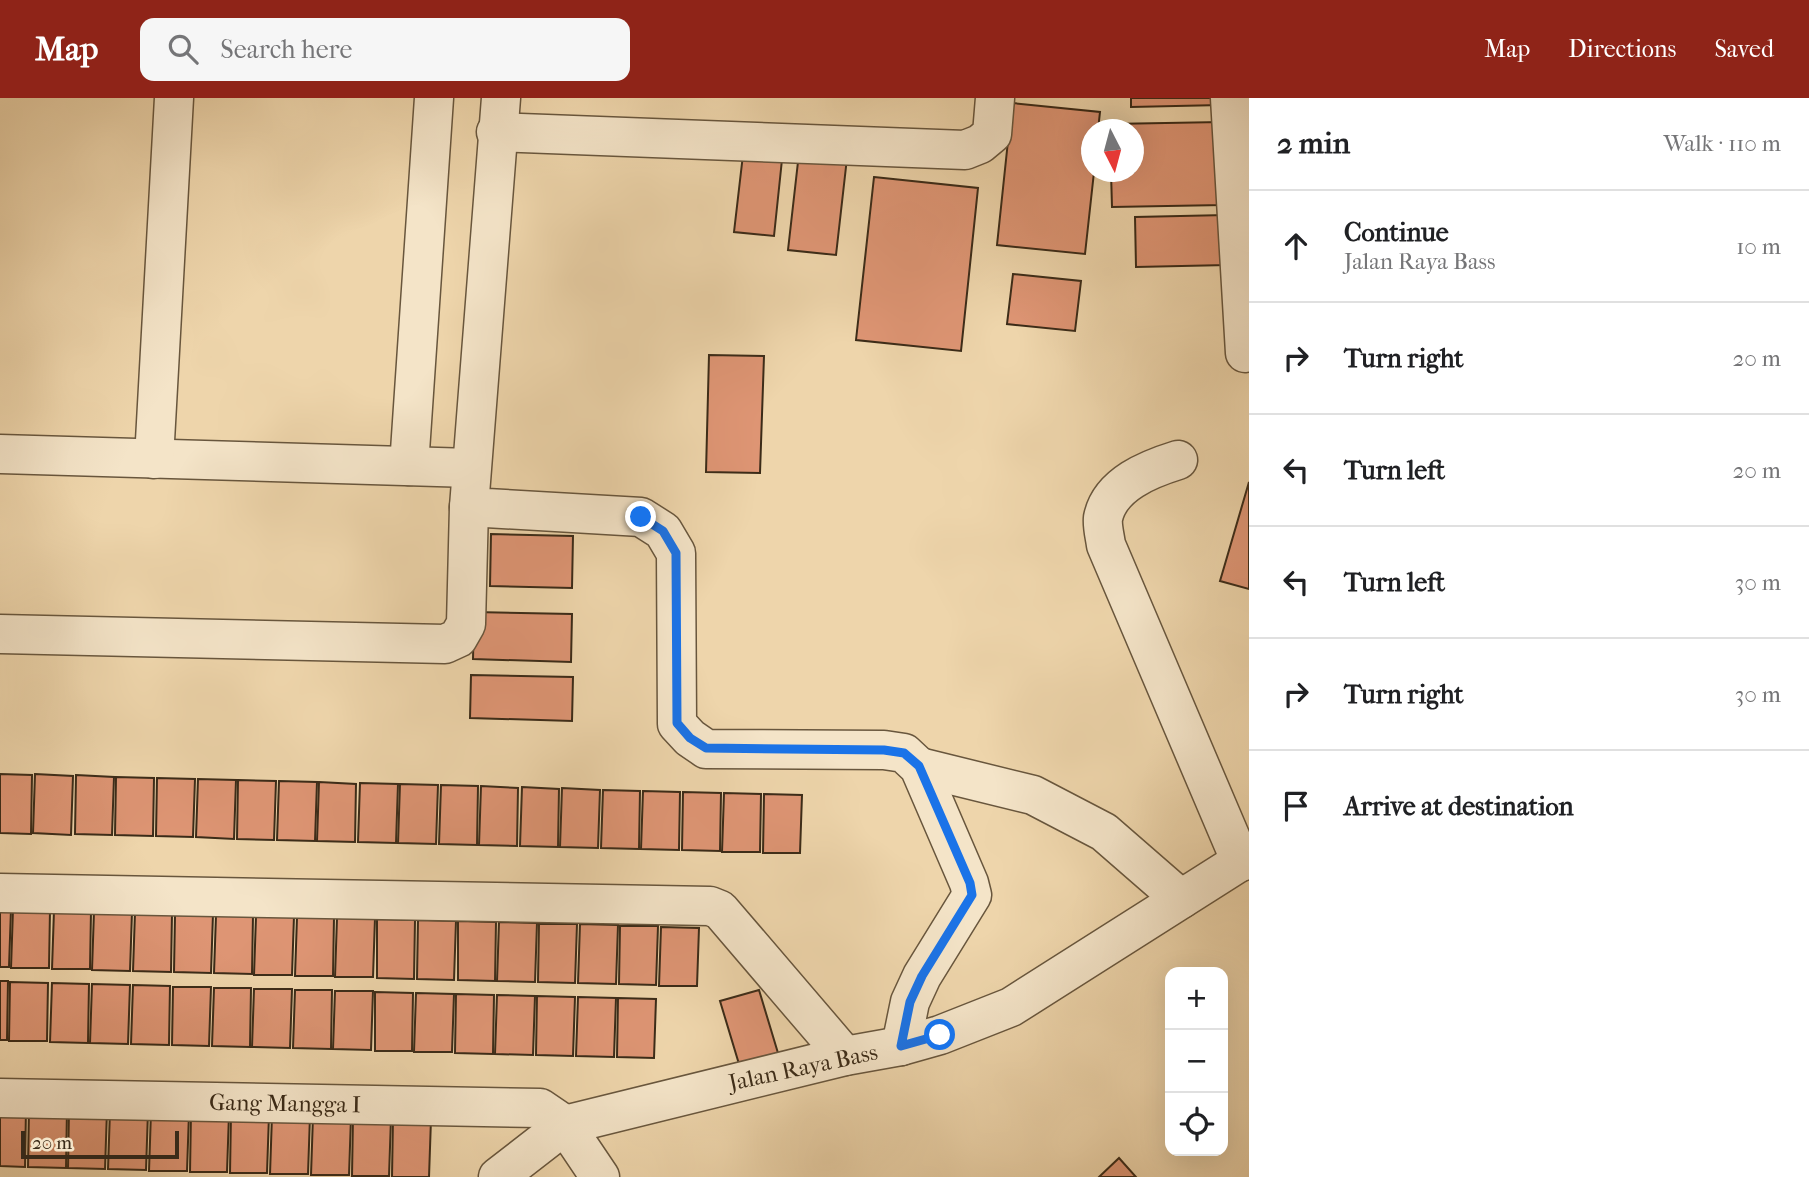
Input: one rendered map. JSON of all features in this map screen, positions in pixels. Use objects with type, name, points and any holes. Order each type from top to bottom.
[{"type":"street","points":[[154,458],[174,98]]},
{"type":"street","points":[[409,466],[434,98]]},
{"type":"street","points":[[0,634],[445,644],[458,638],[466,624],[471,468],[498,115],[965,150],[980,144],[992,134],[995,98]]},
{"type":"street","points":[[1230,98],[1245,353]]},
{"type":"street","points":[[0,454],[471,468]]},
{"type":"street","points":[[1178,460],[1152,468],[1131,479],[1115,495],[1103,518],[1106,545],[1245,859]]},
{"type":"street","points":[[469,507],[641,517],[663,531],[676,553],[677,723],[690,738],[706,748],[884,750],[904,753],[919,766],[970,883],[972,895],[922,976],[910,1002],[901,1046]]},
{"type":"street","points":[[919,766],[1033,795],[1104,832],[1181,899]]},
{"type":"street","name":"Jalan Raya Bass","points":[[498,1177],[565,1125],[845,1056],[901,1046],[962,1027],[1010,1007],[1245,859]]},
{"type":"street","points":[[0,893],[710,906],[720,910],[845,1056]]},
{"type":"street","name":"Gang Mangga I","points":[[0,1098],[531,1107],[549,1111],[565,1125]]},
{"type":"street","points":[[565,1125],[600,1177]]},
{"type":"building","points":[[1131,98],[1221,98],[1221,105],[1131,107]]},
{"type":"building","points":[[1012,103],[1100,112],[1099,119],[1081,119],[1081,182],[1093,182],[1085,254],[997,245]]},
{"type":"building","points":[[1221,122],[1223,205],[1112,207],[1111,182],[1144,182],[1144,123]]},
{"type":"building","points":[[744,146],[783,150],[774,236],[734,232]]},
{"type":"building","points":[[799,153],[847,158],[836,255],[788,250]]},
{"type":"building","points":[[874,177],[978,188],[961,351],[856,340]]},
{"type":"building","points":[[1226,215],[1227,265],[1136,267],[1135,217]]},
{"type":"building","points":[[1013,274],[1081,281],[1075,331],[1007,324]]},
{"type":"building","points":[[709,355],[764,356],[760,473],[706,472]]},
{"type":"building","points":[[1249,482],[1249,589],[1220,581]]},
{"type":"building","points":[[491,534],[573,536],[572,588],[490,586]]},
{"type":"building","points":[[474,612],[572,614],[571,662],[473,659]]},
{"type":"building","points":[[471,675],[573,677],[572,721],[470,718]]},
{"type":"building","points":[[0,774],[32,775],[31,834],[0,833]]},
{"type":"building","points":[[35,774],[73,776],[71,835],[33,833]]},
{"type":"building","points":[[76,775],[114,777],[112,835],[75,834]]},
{"type":"building","points":[[116,777],[154,778],[153,836],[115,835]]},
{"type":"building","points":[[157,778],[195,779],[193,837],[156,836]]},
{"type":"building","points":[[198,779],[236,780],[234,839],[196,837]]},
{"type":"building","points":[[238,780],[276,781],[274,840],[237,839]]},
{"type":"building","points":[[279,781],[317,782],[315,841],[277,840]]},
{"type":"building","points":[[319,782],[356,784],[355,842],[317,841]]},
{"type":"building","points":[[360,783],[398,784],[396,843],[358,842]]},
{"type":"building","points":[[400,784],[438,785],[436,844],[398,843]]},
{"type":"building","points":[[441,785],[478,786],[477,845],[439,844]]},
{"type":"building","points":[[481,786],[518,788],[517,846],[479,845]]},
{"type":"building","points":[[522,787],[559,789],[558,847],[520,846]]},
{"type":"building","points":[[562,788],[600,790],[598,848],[560,847]]},
{"type":"building","points":[[603,790],[640,791],[639,849],[601,848]]},
{"type":"building","points":[[643,791],[680,792],[679,850],[641,849]]},
{"type":"building","points":[[683,792],[721,793],[720,851],[682,850]]},
{"type":"building","points":[[724,793],[761,794],[760,852],[722,852]]},
{"type":"building","points":[[764,794],[802,795],[800,853],[763,853]]},
{"type":"building","points":[[0,909],[11,909],[9,967],[0,967]]},
{"type":"building","points":[[13,909],[50,910],[49,968],[11,968]]},
{"type":"building","points":[[54,910],[91,911],[90,969],[52,969]]},
{"type":"building","points":[[94,911],[132,912],[130,971],[92,970]]},
{"type":"building","points":[[135,912],[172,913],[171,972],[133,971]]},
{"type":"building","points":[[175,914],[213,914],[211,973],[174,972]]},
{"type":"building","points":[[216,915],[253,915],[252,974],[214,973]]},
{"type":"building","points":[[256,916],[294,916],[292,975],[254,975]]},
{"type":"building","points":[[297,917],[334,917],[333,976],[295,976]]},
{"type":"building","points":[[337,918],[375,918],[373,977],[335,977]]},
{"type":"building","points":[[377,919],[415,920],[414,979],[377,978]]},
{"type":"building","points":[[418,920],[456,921],[454,980],[417,979]]},
{"type":"building","points":[[458,921],[496,922],[495,981],[458,980]]},
{"type":"building","points":[[499,922],[537,923],[535,982],[497,981]]},
{"type":"building","points":[[539,924],[577,924],[575,983],[538,982]]},
{"type":"building","points":[[580,924],[618,925],[616,984],[578,983]]},
{"type":"building","points":[[620,926],[658,926],[656,985],[619,984]]},
{"type":"building","points":[[661,927],[699,928],[697,986],[659,986]]},
{"type":"building","points":[[0,981],[8,981],[7,1040],[0,1040]]},
{"type":"building","points":[[10,982],[48,983],[47,1041],[9,1041]]},
{"type":"building","points":[[52,983],[89,984],[88,1043],[50,1042]]},
{"type":"building","points":[[92,984],[130,985],[128,1044],[90,1043]]},
{"type":"building","points":[[133,985],[170,986],[169,1045],[131,1044]]},
{"type":"building","points":[[173,987],[211,987],[209,1046],[172,1045]]},
{"type":"building","points":[[214,988],[251,988],[250,1047],[212,1046]]},
{"type":"building","points":[[254,989],[292,989],[290,1048],[252,1047]]},
{"type":"building","points":[[295,990],[332,990],[331,1049],[293,1048]]},
{"type":"building","points":[[759,990],[778,1053],[739,1064],[720,1001]]},
{"type":"building","points":[[335,991],[373,991],[371,1050],[333,1049]]},
{"type":"building","points":[[375,992],[413,993],[412,1051],[375,1051]]},
{"type":"building","points":[[416,993],[454,994],[452,1052],[414,1052]]},
{"type":"building","points":[[456,994],[494,995],[493,1054],[455,1053]]},
{"type":"building","points":[[497,995],[535,996],[533,1055],[495,1054]]},
{"type":"building","points":[[537,996],[575,997],[573,1056],[536,1055]]},
{"type":"building","points":[[578,997],[616,998],[614,1057],[576,1056]]},
{"type":"building","points":[[618,998],[656,999],[654,1058],[617,1057]]},
{"type":"building","points":[[0,1108],[26,1108],[25,1167],[0,1166]]},
{"type":"building","points":[[29,1109],[67,1109],[66,1168],[28,1167]]},
{"type":"building","points":[[69,1110],[107,1110],[105,1169],[68,1168]]},
{"type":"building","points":[[110,1111],[148,1111],[146,1170],[108,1169]]},
{"type":"building","points":[[151,1112],[189,1113],[187,1171],[149,1171]]},
{"type":"building","points":[[191,1113],[229,1114],[227,1172],[190,1172]]},
{"type":"building","points":[[231,1114],[269,1115],[267,1173],[230,1173]]},
{"type":"building","points":[[272,1115],[310,1116],[308,1174],[270,1174]]},
{"type":"building","points":[[313,1116],[351,1117],[349,1175],[311,1175]]},
{"type":"building","points":[[353,1117],[391,1118],[389,1176],[352,1176]]},
{"type":"building","points":[[393,1118],[431,1119],[429,1177],[392,1177]]},
{"type":"building","points":[[1119,1158],[1136,1177],[1099,1177]]},
{"type":"route","points":[[641,517],[663,531],[676,553],[677,723],[690,738],[706,748],[884,750],[904,753],[919,766],[970,883],[972,895],[922,976],[910,1002],[901,1046],[940,1035]]}]
